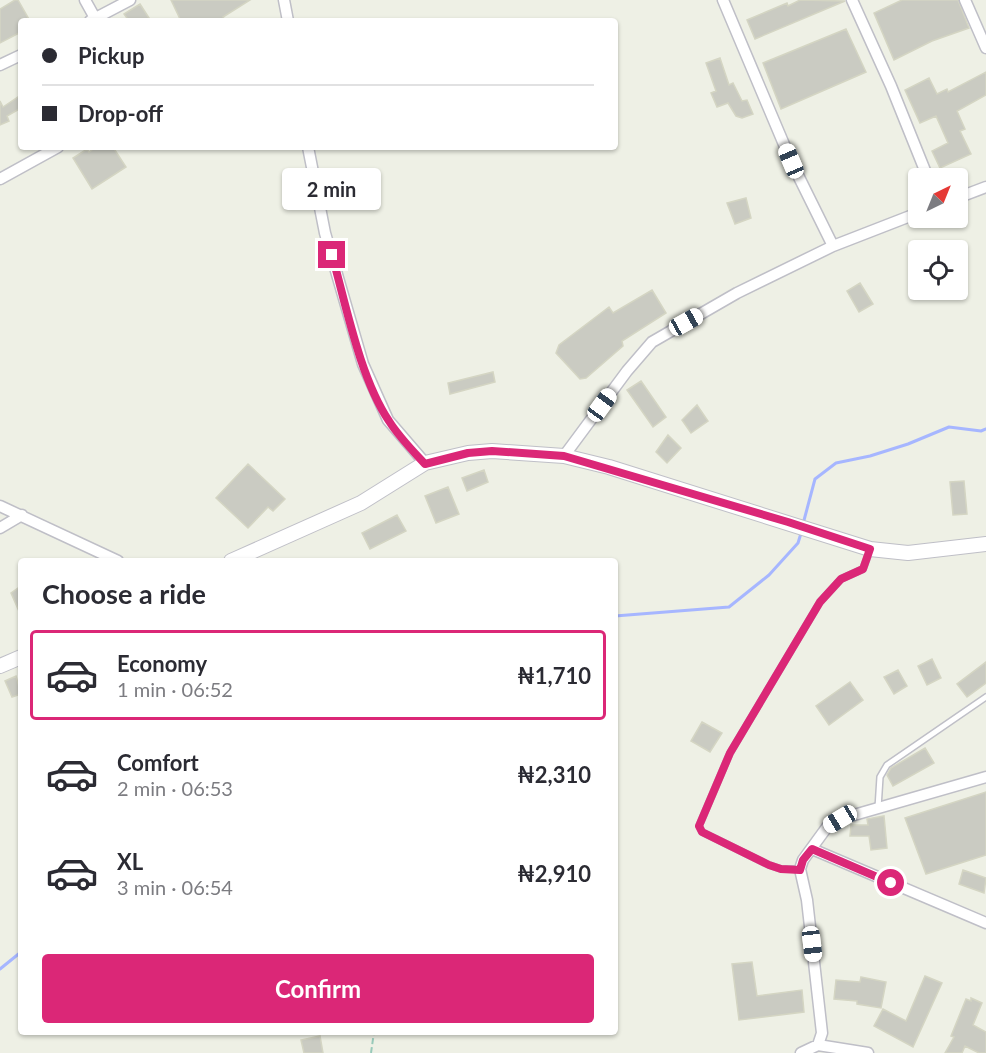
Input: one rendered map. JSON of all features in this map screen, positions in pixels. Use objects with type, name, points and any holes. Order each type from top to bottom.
[{"type":"street","points":[[85,0],[98,18]]},
{"type":"street","points":[[101,18],[130,0]]},
{"type":"street","points":[[284,0],[287,18]]},
{"type":"street","points":[[723,0],[791,161],[833,246]]},
{"type":"street","points":[[852,0],[891,86],[924,168]]},
{"type":"street","points":[[965,0],[986,48]]},
{"type":"street","points":[[0,65],[18,56]]},
{"type":"street","points":[[0,179],[53,150]]},
{"type":"street","points":[[309,150],[325,233],[363,364],[388,420],[425,464]]},
{"type":"street","points":[[968,194],[986,187]]},
{"type":"street","points":[[564,456],[627,371],[652,342],[737,293],[833,246],[908,217]]},
{"type":"street","points":[[238,558],[361,503],[425,464],[468,453],[492,451],[564,456],[788,522],[870,549],[908,553],[986,543]]},
{"type":"street","points":[[0,506],[112,558]]},
{"type":"street","points":[[0,528],[22,515]]},
{"type":"street","points":[[0,666],[18,658]]},
{"type":"street","points":[[818,1045],[822,1033],[807,900],[800,870],[803,860],[827,827],[840,819],[986,777]]},
{"type":"street","points":[[812,849],[986,923]]},
{"type":"street","points":[[801,1053],[818,1045],[868,1053]]},
{"type":"lane","points":[[800,870],[781,869],[769,865],[702,832],[699,826],[730,753],[820,602],[841,579],[863,569],[870,549]]},
{"type":"lane","points":[[878,808],[880,777],[887,765],[986,697]]},
{"type":"path","points":[[371,1053],[374,1035]]},
{"type":"building","points":[[18,0],[28,18],[18,18],[18,34],[0,43],[0,9]]},
{"type":"building","points":[[171,0],[250,0],[224,18],[180,18]]},
{"type":"building","points":[[800,0],[845,1],[755,39],[747,20]]},
{"type":"building","points":[[902,0],[958,0],[969,28],[932,41],[894,60],[874,13]]},
{"type":"building","points":[[140,4],[149,18],[127,18],[124,14]]},
{"type":"building","points":[[846,29],[866,72],[781,109],[763,63]]},
{"type":"building","points":[[720,58],[729,85],[733,83],[742,101],[747,100],[753,114],[742,118],[736,116],[728,103],[717,107],[711,93],[716,91],[706,63]]},
{"type":"building","points":[[986,72],[986,95],[957,111],[965,129],[960,131],[971,154],[940,168],[932,151],[948,143],[936,116],[920,123],[905,90],[929,78],[937,94],[947,89],[948,92]]},
{"type":"building","points":[[18,97],[18,110],[7,116],[9,121],[0,125],[0,101],[3,107]]},
{"type":"building","points":[[85,150],[89,152],[115,150],[126,167],[92,189],[73,158]]},
{"type":"building","points":[[746,198],[751,218],[735,224],[727,203]]},
{"type":"building","points":[[860,283],[873,304],[859,312],[847,291]]},
{"type":"building","points":[[652,290],[666,313],[622,341],[623,346],[586,378],[580,379],[556,353],[559,345],[609,307],[613,313]]},
{"type":"building","points":[[493,372],[495,382],[450,394],[448,383]]},
{"type":"building","points":[[641,381],[666,417],[653,427],[627,390]]},
{"type":"building","points":[[697,405],[708,421],[691,433],[682,420]]},
{"type":"building","points":[[668,435],[681,448],[667,463],[656,452]]},
{"type":"building","points":[[248,464],[285,499],[273,511],[268,507],[248,528],[216,498]]},
{"type":"building","points":[[484,470],[488,482],[467,491],[462,478]]},
{"type":"building","points":[[964,481],[967,514],[953,515],[950,482]]},
{"type":"building","points":[[448,487],[459,514],[436,523],[425,496]]},
{"type":"building","points":[[397,515],[406,531],[370,549],[362,533]]},
{"type":"building","points":[[18,588],[18,609],[11,593]]},
{"type":"building","points":[[932,659],[941,678],[927,685],[918,666]]},
{"type":"building","points":[[986,662],[986,683],[967,697],[957,684]]},
{"type":"building","points":[[898,670],[907,686],[894,694],[884,677]]},
{"type":"building","points":[[16,676],[18,695],[12,697],[5,681]]},
{"type":"building","points":[[850,682],[863,700],[829,725],[816,706]]},
{"type":"building","points":[[702,722],[722,733],[710,752],[691,741]]},
{"type":"building","points":[[925,748],[934,763],[893,786],[887,775],[891,768]]},
{"type":"building","points":[[986,792],[986,855],[926,874],[905,818]]},
{"type":"building","points":[[884,816],[887,848],[871,850],[869,836],[850,836],[851,825],[868,825],[867,819]]},
{"type":"building","points":[[963,870],[986,878],[984,893],[959,884]]},
{"type":"building","points":[[752,962],[757,996],[802,990],[804,1012],[739,1020],[732,964]]},
{"type":"building","points":[[925,976],[942,983],[913,1047],[874,1026],[883,1009],[906,1021]]},
{"type":"building","points":[[861,977],[886,982],[881,1008],[857,1004],[857,1001],[834,999],[836,980],[860,982]]},
{"type":"building","points":[[971,998],[982,1003],[973,1025],[986,1032],[986,1053],[979,1053],[965,1046],[962,1053],[945,1053],[954,1037],[951,1036],[966,999],[971,1001]]},
{"type":"building","points":[[320,1036],[323,1053],[304,1053],[301,1040]]},
{"type":"waterway","points":[[803,524],[815,479],[836,463],[870,456],[908,444],[949,427],[981,431],[986,429]]},
{"type":"waterway","points":[[618,616],[729,607],[769,575],[798,543],[802,530]]},
{"type":"waterway","points":[[0,969],[18,954]]},
{"type":"route","points":[[332,255],[363,364],[377,399],[401,438],[425,464],[468,453],[492,451],[564,456],[609,467],[870,549],[863,569],[841,579],[820,602],[730,753],[699,829],[781,869],[800,870],[803,860],[812,849],[891,883]]}]
